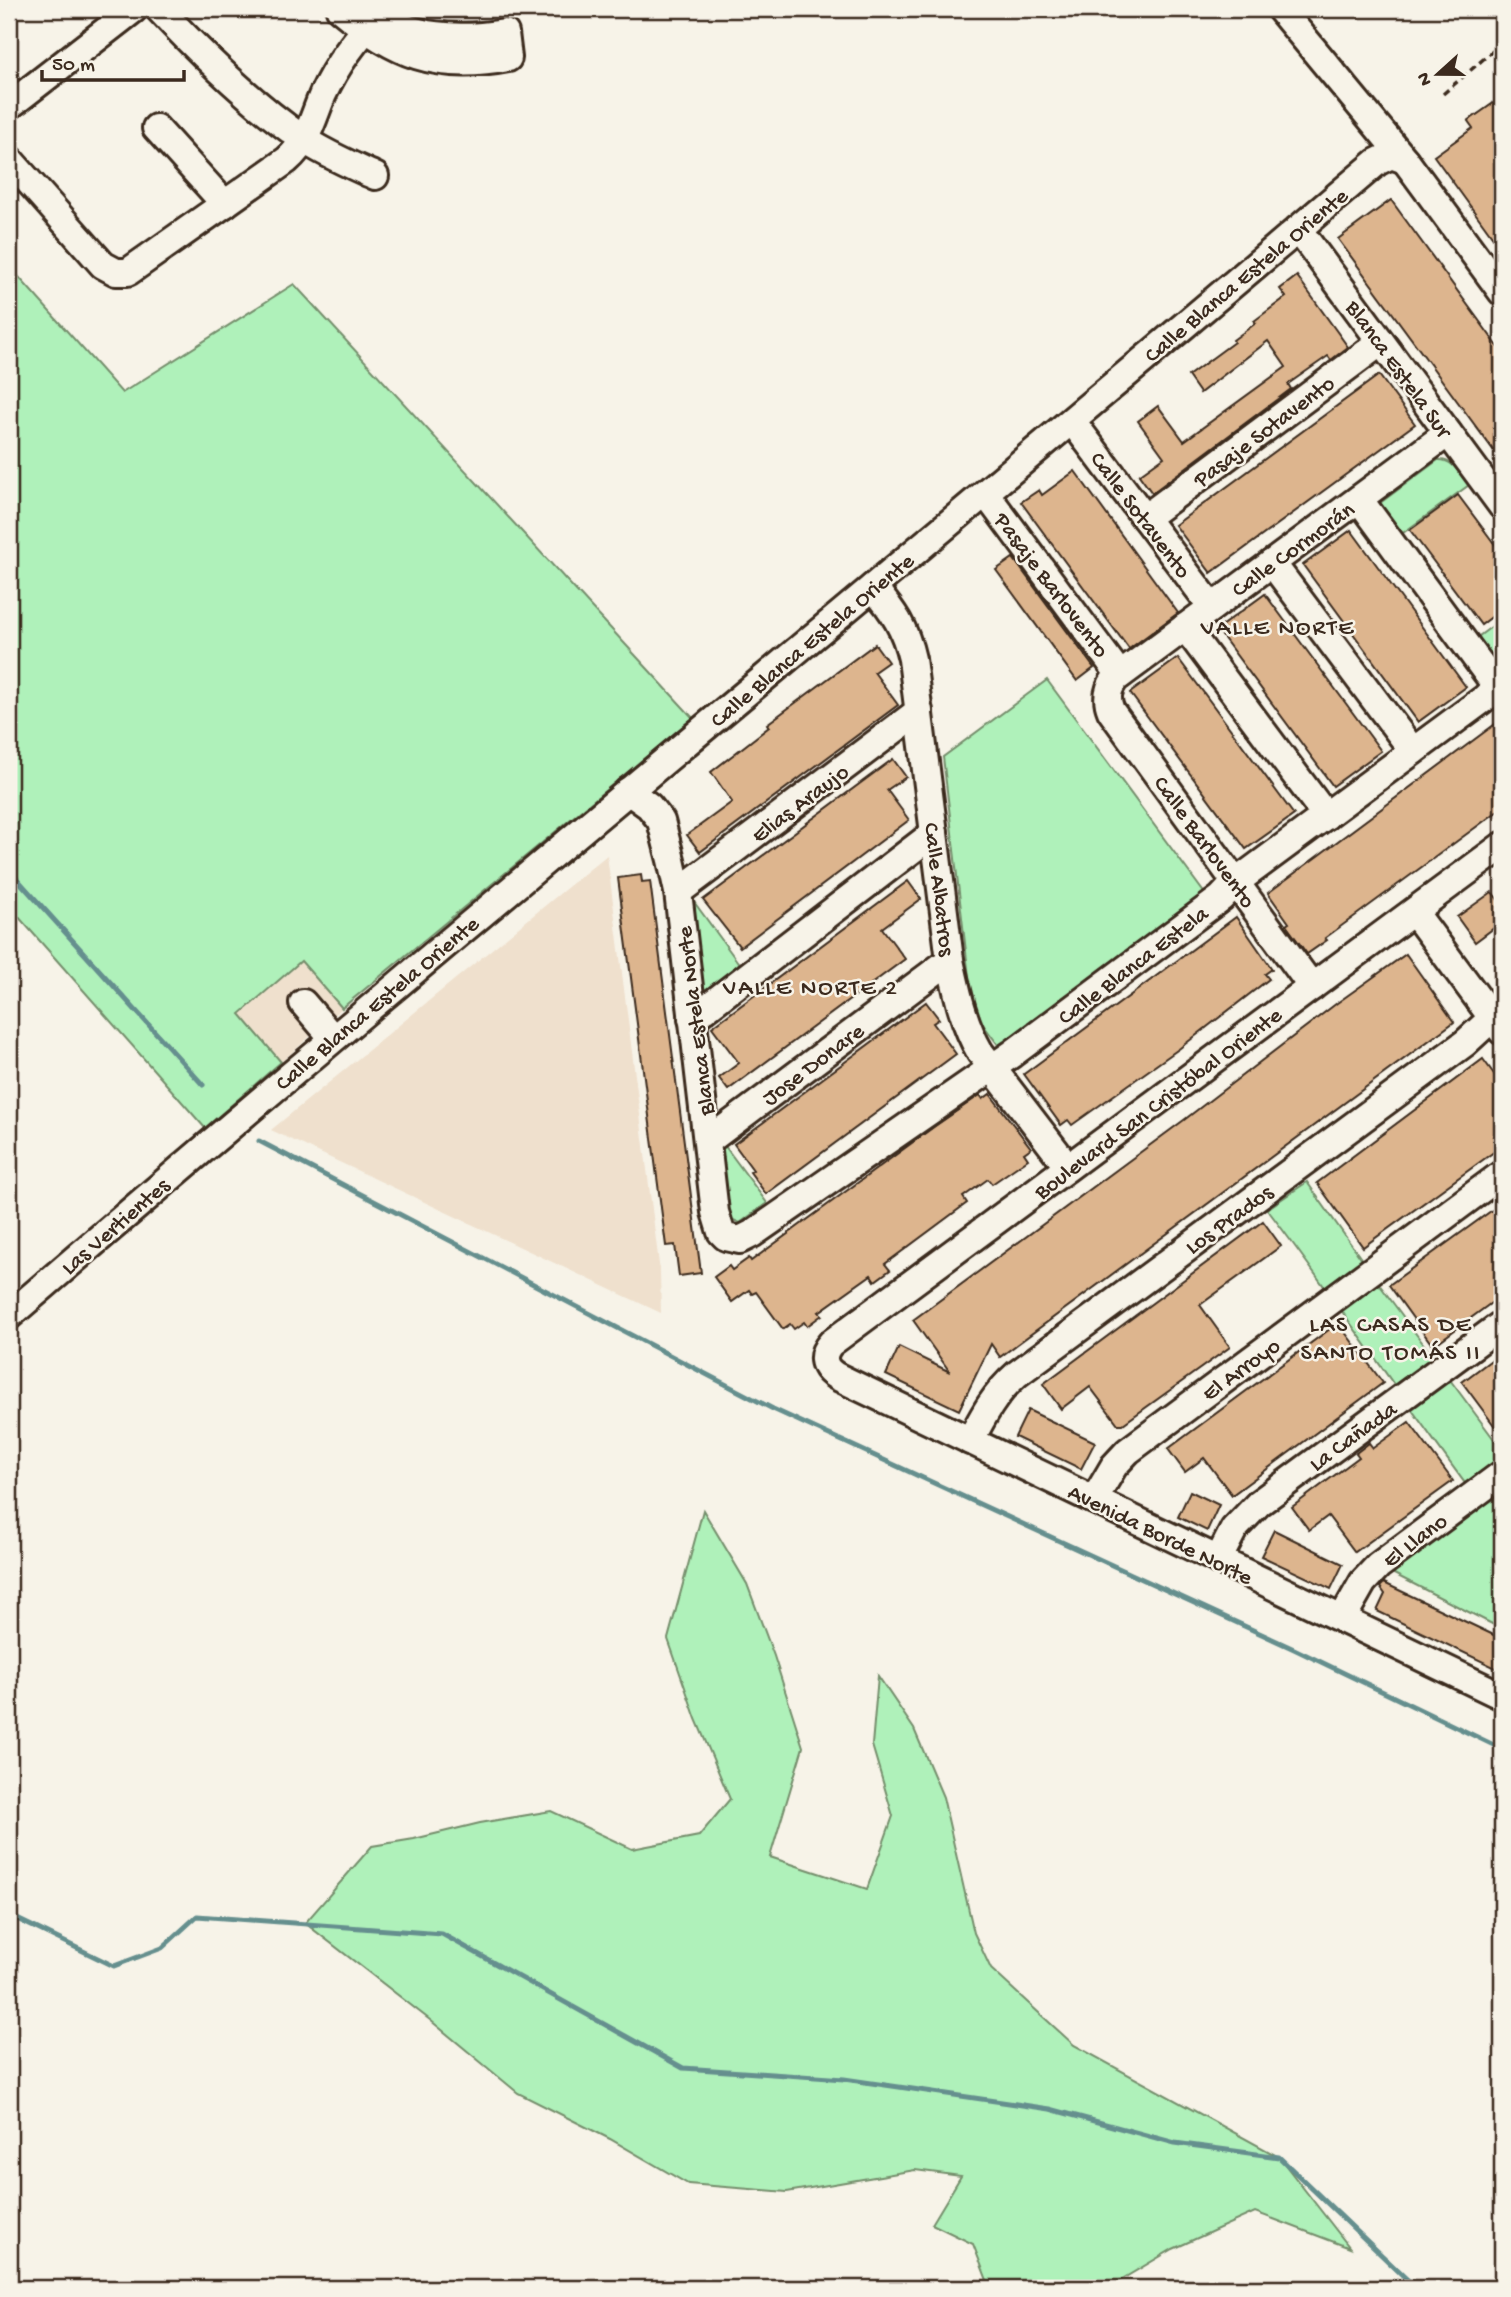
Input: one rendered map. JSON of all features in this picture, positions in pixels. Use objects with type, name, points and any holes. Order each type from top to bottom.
[{"type":"street","points":[[9,106],[134,9]]},
{"type":"street","points":[[159,9],[237,86],[305,140],[375,176]]},
{"type":"street","points":[[340,9],[430,35],[475,38],[507,45]]},
{"type":"street","points":[[1280,9],[1405,160],[1502,292]]},
{"type":"street","points":[[9,159],[103,265],[116,272],[133,269],[287,160],[305,140],[335,70],[373,17]]},
{"type":"street","points":[[156,128],[225,204]]},
{"type":"street","name":"Calle Blanca Estela Oriente","points":[[219,1134],[986,494],[1384,156],[1391,155],[1405,160]]},
{"type":"street","name":"Blanca Estela Sur","points":[[1298,229],[1502,506]]},
{"type":"street","name":"Pasaje Sotavento","points":[[1145,518],[1381,342]]},
{"type":"street","name":"Calle Sotavento","points":[[1072,421],[1212,607]]},
{"type":"street","name":"Calle Cormorán","points":[[1114,683],[1185,627],[1448,433]]},
{"type":"street","name":"Pasaje Barlovento","points":[[986,494],[1114,683]]},
{"type":"street","points":[[1359,499],[1500,684]]},
{"type":"street","points":[[1272,563],[1413,751]]},
{"type":"street","name":"Calle Albatros","points":[[873,587],[903,627],[912,659],[950,960],[959,1003],[969,1033],[991,1067],[1068,1167]]},
{"type":"street","points":[[1185,627],[1326,816]]},
{"type":"street","name":"Calle Barlovento","points":[[1114,683],[1107,698],[1111,711],[1312,987]]},
{"type":"street","name":"Calle Blanca Estela","points":[[752,1234],[1012,1054],[1500,684]]},
{"type":"street","name":"Elias Araujo","points":[[678,892],[919,711]]},
{"type":"street","name":"Blanca Estela Norte","points":[[628,791],[649,806],[661,821],[678,892],[715,1212],[721,1232],[726,1237],[740,1240],[752,1234]]},
{"type":"street","points":[[692,1019],[933,833]]},
{"type":"street","name":"Boulevard San Cristóbal Oriente","points":[[824,1364],[825,1350],[831,1343],[1502,846]]},
{"type":"street","points":[[1414,912],[1499,1019]]},
{"type":"street","name":"Jose Donare","points":[[708,1141],[950,960]]},
{"type":"street","points":[[303,1003],[333,1038]]},
{"type":"street","name":"Los Prados","points":[[970,1441],[989,1405],[1017,1374],[1499,1019]]},
{"type":"street","name":"Las Vertientes","points":[[9,1316],[219,1134]]},
{"type":"street","name":"El Arroyo","points":[[1094,1500],[1114,1465],[1128,1451],[1502,1174]]},
{"type":"street","name":"La Cañada","points":[[1218,1560],[1234,1529],[1259,1503],[1502,1324]]},
{"type":"street","name":"Avenida Borde Norte","points":[[824,1364],[829,1372],[838,1377],[1502,1696]]},
{"type":"street","name":"El Llano","points":[[1342,1619],[1363,1582],[1378,1566],[1502,1474]]},
{"type":"path","points":[[1443,94],[1502,43]]},
{"type":"shaded area","points":[[607,855],[660,1272],[661,1313],[271,1130]]},
{"type":"shaded area","points":[[301,961],[342,1008],[281,1062],[240,1014]]},
{"type":"green space","points":[[9,266],[122,393],[294,284],[693,718],[342,1008],[301,961],[240,1014],[281,1062],[205,1128],[9,906]]},
{"type":"green space","points":[[1438,460],[1452,465],[1469,485],[1396,538],[1376,506]]},
{"type":"green space","points":[[1502,619],[1502,662],[1496,669],[1471,642]]},
{"type":"green space","points":[[1047,680],[1205,894],[999,1046],[973,1011],[943,757]]},
{"type":"green space","points":[[689,895],[740,965],[701,997]]},
{"type":"green space","points":[[719,1138],[767,1203],[740,1223],[729,1218]]},
{"type":"green space","points":[[1307,1182],[1502,1450],[1502,1629],[1392,1573],[1482,1506],[1267,1209]]},
{"type":"green space","points":[[703,1510],[747,1584],[774,1656],[803,1747],[770,1857],[867,1889],[893,1816],[872,1745],[878,1676],[914,1729],[943,1797],[974,1933],[991,1969],[1074,2045],[1279,2157],[1350,2248],[1255,2212],[1173,2249],[1107,2288],[990,2288],[973,2244],[932,2224],[961,2176],[915,2170],[787,2192],[688,2184],[610,2139],[518,2093],[430,2020],[305,1923],[372,1846],[551,1811],[632,1849],[699,1836],[730,1799],[696,1719],[668,1639]]},
{"type":"building","points":[[1502,97],[1502,250],[1434,156],[1473,128],[1468,121]]},
{"type":"building","points":[[1391,200],[1502,352],[1502,462],[1338,239]]},
{"type":"building","points":[[1297,276],[1348,347],[1331,360],[1328,356],[1288,384],[1291,389],[1152,493],[1139,475],[1164,457],[1138,421],[1158,406],[1184,441],[1286,367],[1268,341],[1200,393],[1188,376],[1234,342],[1233,340],[1256,323],[1254,321],[1286,297],[1280,289]]},
{"type":"building","points":[[1379,375],[1415,424],[1211,573],[1175,525]]},
{"type":"building","points":[[1075,471],[1178,613],[1129,649],[1021,502],[1039,490],[1042,495]]},
{"type":"building","points":[[1458,495],[1502,554],[1502,609],[1481,625],[1410,530]]},
{"type":"building","points":[[1351,530],[1466,687],[1418,722],[1303,565]]},
{"type":"building","points":[[1013,558],[1094,668],[1077,681],[996,570]]},
{"type":"building","points":[[1265,594],[1381,751],[1333,786],[1217,629]]},
{"type":"building","points":[[875,644],[888,662],[874,672],[898,705],[700,852],[687,835],[732,802],[711,772],[769,727],[767,724]]},
{"type":"building","points":[[1178,658],[1294,815],[1246,849],[1130,693]]},
{"type":"building","points":[[1502,719],[1502,808],[1307,954],[1268,893]]},
{"type":"building","points":[[893,759],[906,777],[887,790],[909,820],[740,947],[703,900]]},
{"type":"building","points":[[641,875],[642,882],[650,881],[701,1273],[679,1276],[675,1245],[666,1246],[618,878]]},
{"type":"building","points":[[908,881],[921,899],[882,928],[905,959],[728,1090],[719,1078],[739,1063],[712,1027]]},
{"type":"building","points":[[1492,892],[1502,905],[1502,922],[1475,942],[1457,917]]},
{"type":"building","points":[[1236,917],[1272,969],[1265,974],[1269,979],[1180,1048],[1072,1125],[1068,1120],[1061,1125],[1024,1074]]},
{"type":"building","points":[[1406,954],[1454,1022],[1000,1357],[991,1344],[959,1410],[886,1375],[899,1347],[950,1372],[913,1320]]},
{"type":"building","points":[[926,1002],[939,1019],[933,1023],[956,1054],[766,1194],[734,1144]]},
{"type":"building","points":[[1483,1059],[1502,1085],[1502,1146],[1363,1247],[1317,1183]]},
{"type":"building","points":[[990,1094],[1031,1148],[1024,1153],[1028,1159],[992,1184],[988,1179],[963,1197],[967,1203],[885,1264],[890,1270],[875,1281],[871,1275],[819,1312],[822,1315],[807,1326],[804,1322],[794,1329],[790,1324],[783,1329],[756,1292],[752,1294],[749,1290],[732,1302],[714,1277],[729,1266],[732,1270],[749,1258],[751,1261],[935,1126],[980,1095],[983,1099]]},
{"type":"building","points":[[1502,1203],[1502,1295],[1433,1346],[1389,1285]]},
{"type":"building","points":[[1263,1221],[1281,1246],[1200,1305],[1230,1347],[1123,1424],[1118,1424],[1090,1387],[1061,1409],[1043,1384]]},
{"type":"building","points":[[1338,1323],[1383,1383],[1232,1495],[1204,1458],[1185,1472],[1168,1449]]},
{"type":"building","points":[[1502,1352],[1502,1436],[1462,1382]]},
{"type":"building","points":[[1028,1410],[1095,1442],[1081,1469],[1015,1437]]},
{"type":"building","points":[[1409,1422],[1453,1481],[1355,1552],[1328,1516],[1309,1530],[1292,1507],[1359,1457],[1356,1453],[1369,1443],[1373,1448]]},
{"type":"building","points":[[1190,1491],[1219,1505],[1207,1531],[1178,1517]]},
{"type":"building","points":[[1274,1530],[1343,1564],[1331,1589],[1261,1556]]},
{"type":"building","points":[[1384,1583],[1502,1639],[1502,1671],[1377,1611],[1385,1594],[1380,1587]]},
{"type":"waterway","points":[[9,870],[203,1085]]},
{"type":"waterway","points":[[259,1141],[773,1409],[1294,1649],[1502,1749]]},
{"type":"waterway","points":[[9,1915],[114,1966],[162,1948],[197,1916],[442,1934],[683,2068],[844,2079],[1050,2109],[1175,2143],[1279,2157],[1416,2288]]},
{"type":"district","name":"VALLE NORTE","points":[[1278,626]]},
{"type":"district","name":"VALLE NORTE 2","points":[[811,986]]},
{"type":"district","name":"LAS CASAS DE SANTO TOMÁS II","points":[[1391,1337]]}]
